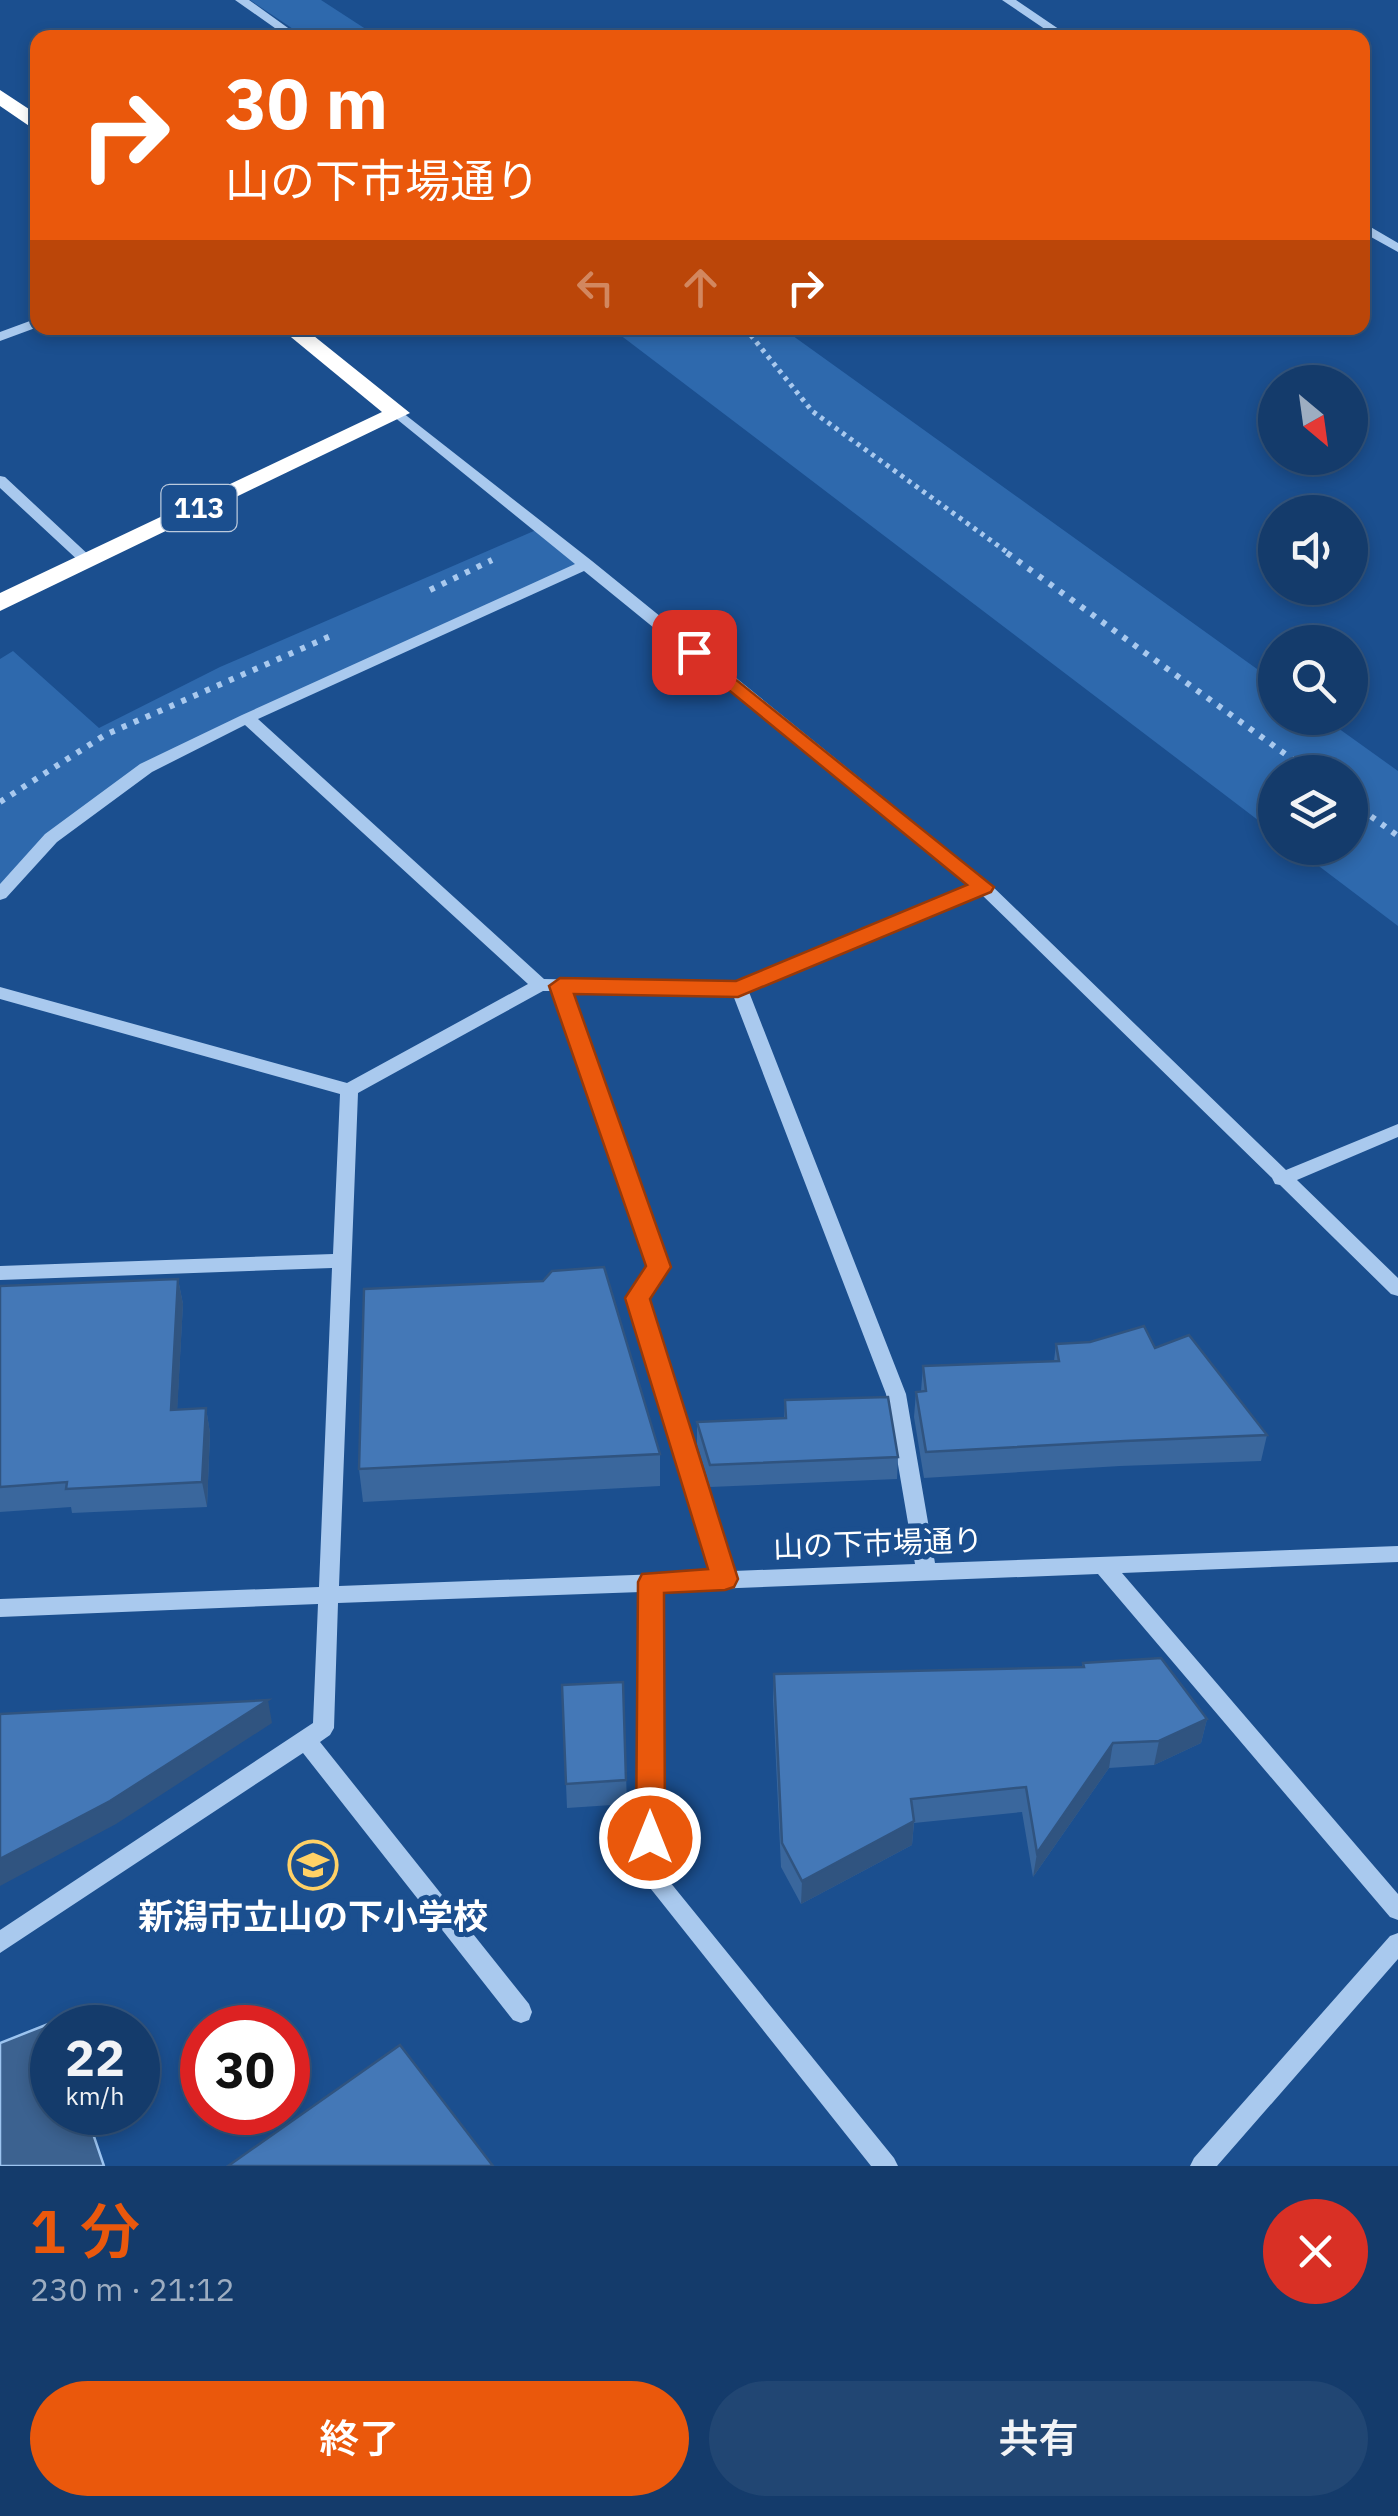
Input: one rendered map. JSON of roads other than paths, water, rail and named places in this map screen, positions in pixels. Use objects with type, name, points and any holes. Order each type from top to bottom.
[{"type":"highway","points":[[0,96],[30,120]]},
{"type":"highway","points":[[300,335],[398,413]]},
{"type":"highway","name":"113","points":[[0,604],[398,413]]},
{"type":"street","points":[[241,0],[284,30]]},
{"type":"street","points":[[1008,0],[1054,30]]},
{"type":"street","points":[[1370,231],[1398,248]]},
{"type":"street","points":[[0,337],[30,325]]},
{"type":"street","points":[[398,413],[983,887],[1398,1290]]},
{"type":"street","points":[[0,480],[87,561]]},
{"type":"street","points":[[0,894],[51,838],[146,768],[587,564]]},
{"type":"street","points":[[247,718],[550,985],[658,1267],[637,1298],[725,1579]]},
{"type":"street","points":[[0,993],[349,1090],[550,985],[738,989],[983,887]]},
{"type":"street","points":[[738,989],[896,1394],[926,1572]]},
{"type":"street","points":[[0,1943],[323,1728],[349,1090]]},
{"type":"street","points":[[1281,1179],[1398,1130]]},
{"type":"street","points":[[0,1273],[342,1261]]},
{"type":"street","name":"山の下市場通り","points":[[0,1608],[1398,1554]]},
{"type":"street","points":[[1104,1566],[1398,1910]]},
{"type":"street","points":[[651,1582],[650,1874],[886,2166]]},
{"type":"street","points":[[305,1739],[521,2012]]},
{"type":"street","points":[[1202,2166],[1398,1943]]},
{"type":"place","name":"新潟市立山の下小学校","points":[[313,1865]]}]
